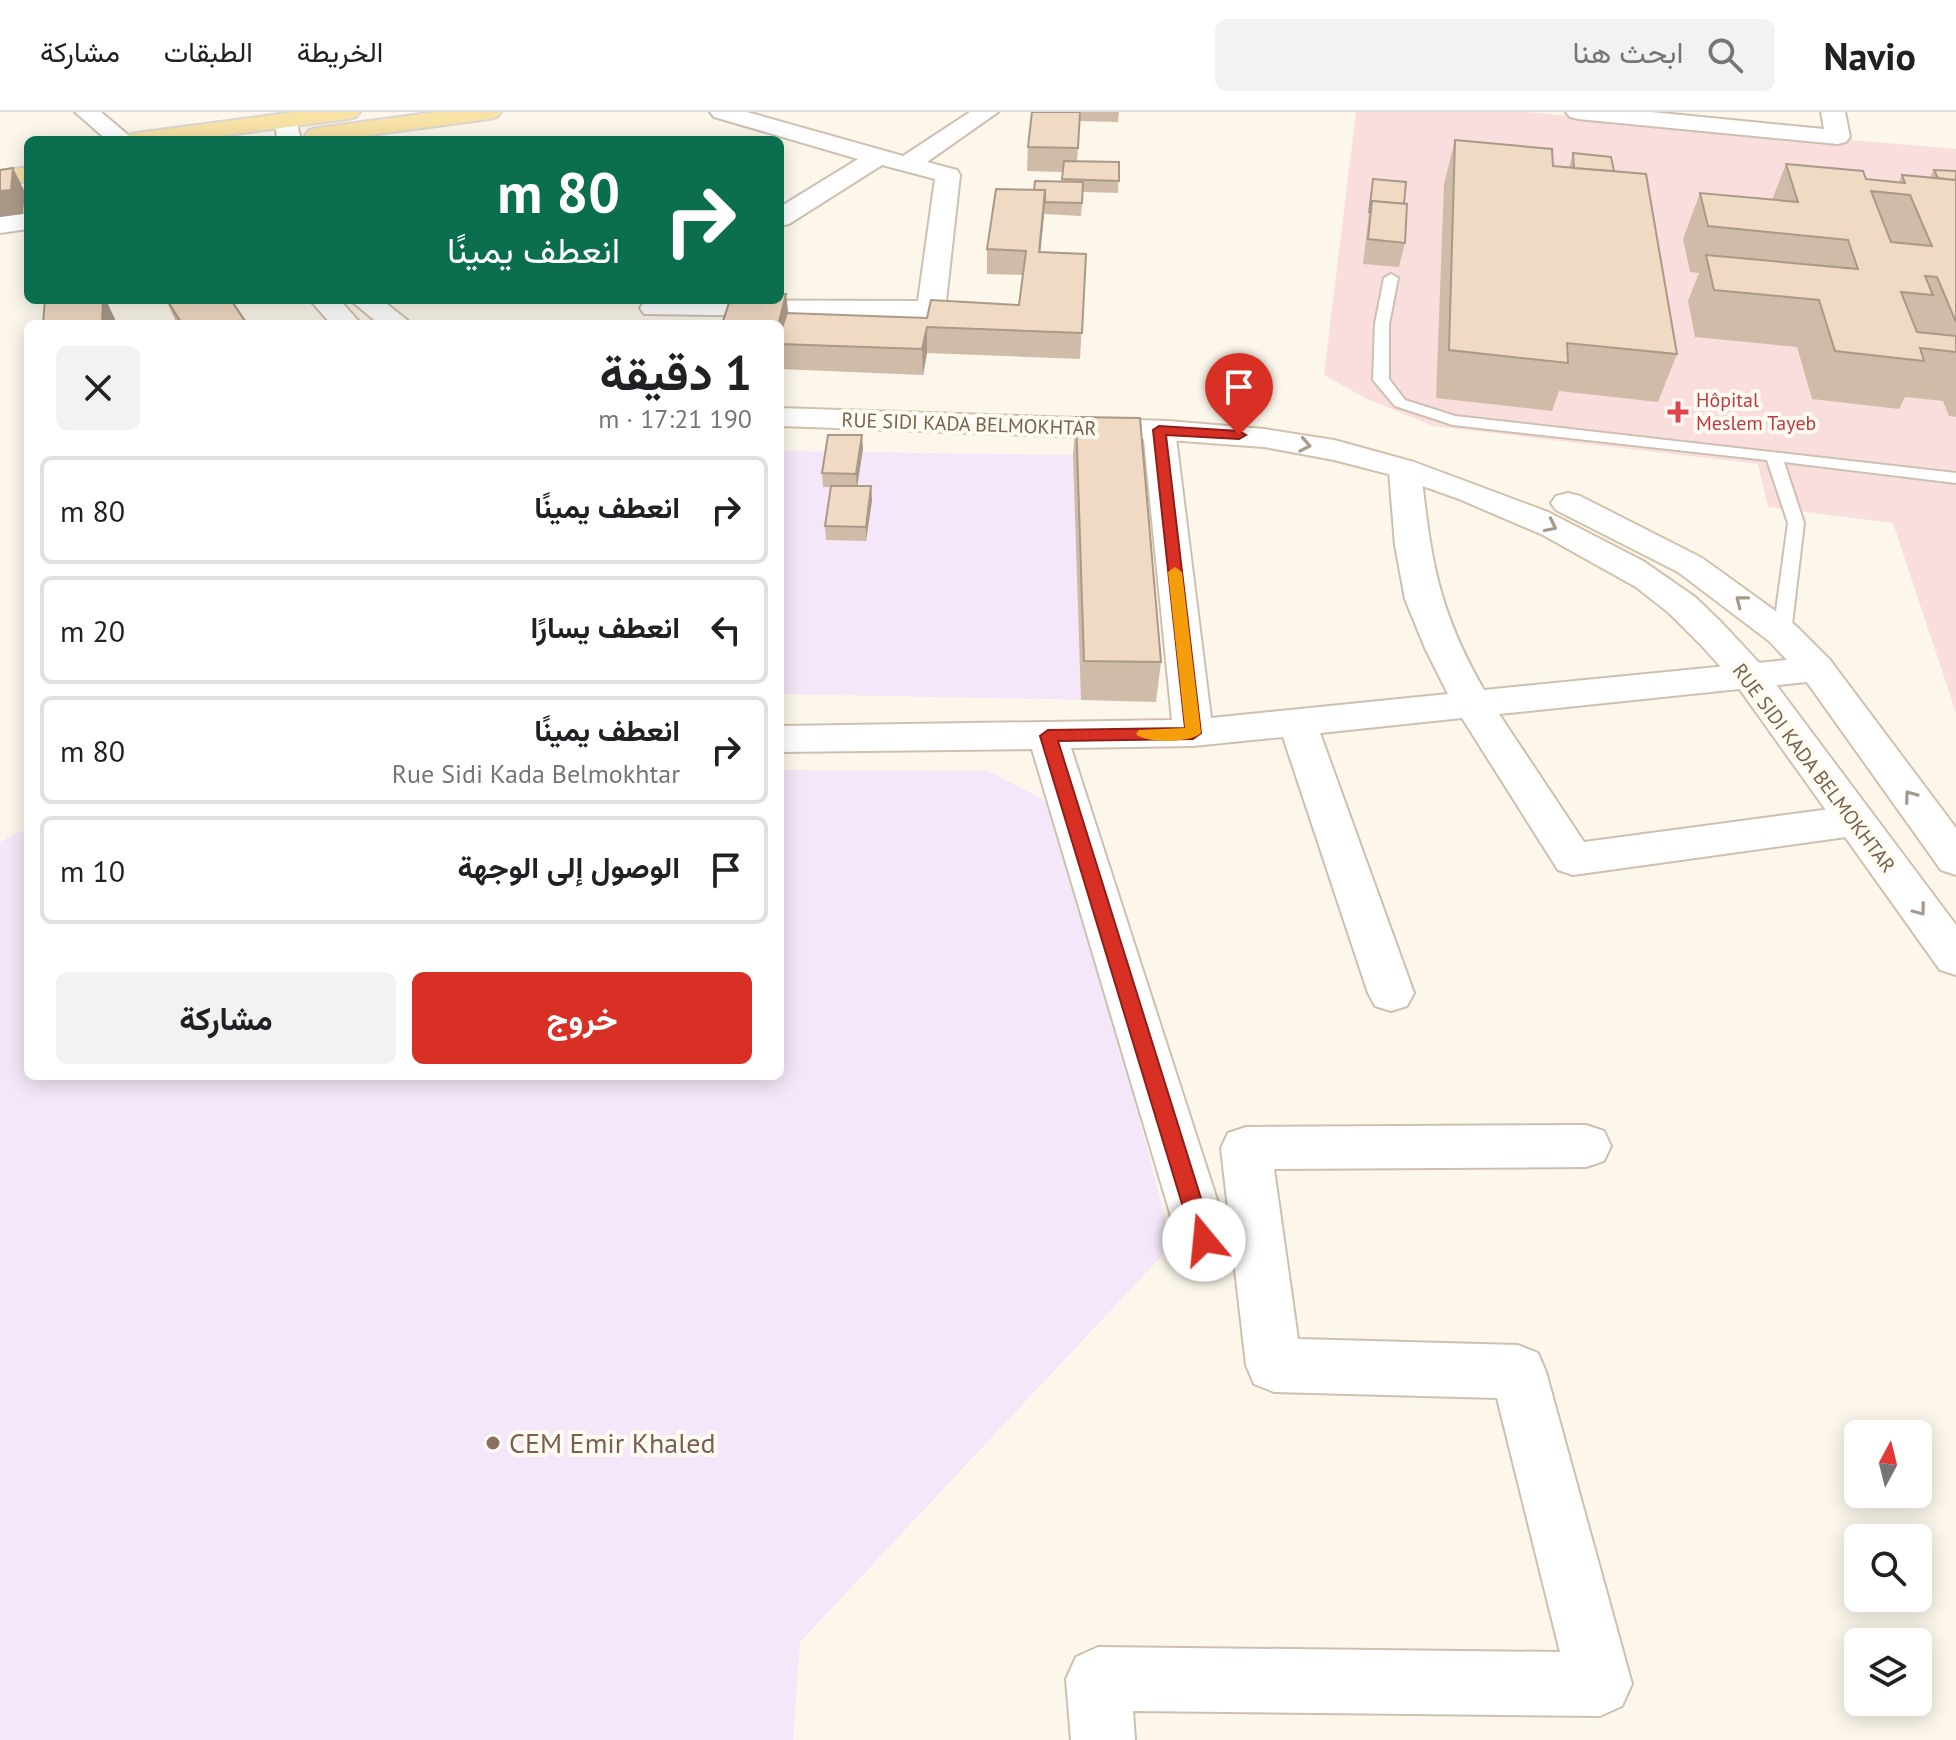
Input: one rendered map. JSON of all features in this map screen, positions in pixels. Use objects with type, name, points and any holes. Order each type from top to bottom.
[{"type":"main road","points":[[285,130],[348,112]]},
{"type":"main road","points":[[196,136],[489,112]]},
{"type":"main road","points":[[0,158],[24,155]]},
{"type":"main road","points":[[0,178],[24,175]]},
{"type":"street","points":[[87,112],[117,136]]},
{"type":"street","points":[[633,320],[659,304],[931,310],[948,175],[722,112]]},
{"type":"street","points":[[908,164],[986,112]]},
{"type":"street","points":[[1578,112],[1677,117],[1838,137],[1833,112]]},
{"type":"street","points":[[784,216],[878,157]]},
{"type":"street","points":[[0,225],[24,222]]},
{"type":"street","points":[[328,304],[343,320]]},
{"type":"street","points":[[370,304],[392,320]]},
{"type":"street","name":"RUE SIDI KADA BELMOKHTAR","points":[[784,395],[1227,408],[1304,417],[1354,428],[1499,475],[1614,524],[1690,565],[1782,633],[1817,669],[1956,859]]},
{"type":"street","name":"RUE SIDI KADA BELMOKHTAR","points":[[784,417],[1159,430],[1265,438],[1343,453],[1498,502],[1600,551],[1681,605],[1749,675],[1956,958]]},
{"type":"street","points":[[1159,430],[1193,733]]},
{"type":"street","points":[[1405,471],[1415,569],[1428,615],[1474,706],[1573,859],[1853,821]]},
{"type":"street","points":[[784,739],[1193,733],[1817,669]]},
{"type":"street","points":[[1297,722],[1391,993]]},
{"type":"street","points":[[1048,736],[1204,1240]]},
{"type":"street","points":[[1103,1740],[1098,1679],[1600,1684],[1518,1372],[1274,1365],[1246,1148],[1586,1146]]},
{"type":"lane","points":[[1391,278],[1382,324],[1381,380],[1400,403],[1453,420],[1956,478]]},
{"type":"lane","points":[[1774,456],[1796,523],[1782,633]]},
{"type":"shaded area","name":"Hôpital Meslem Tayeb","points":[[1356,112],[1525,112],[1956,149],[1956,713],[1893,523],[1768,507],[1758,464],[1433,426],[1365,398],[1324,375]]},
{"type":"shaded area","points":[[784,451],[1137,456],[1156,701],[784,694]]},
{"type":"shaded area","name":"CEM Emir Khaled","points":[[784,770],[988,771],[1060,808],[1172,1245],[800,1642],[793,1740],[0,1740],[0,842],[24,830],[24,1080],[784,1080]]},
{"type":"building","points":[[1032,112],[1080,112],[1078,148],[1028,147]]},
{"type":"building","points":[[1455,140],[1552,149],[1553,166],[1646,174],[1677,354],[1567,343],[1568,363],[1449,350]]},
{"type":"building","points":[[1573,153],[1611,157],[1614,171],[1574,168]]},
{"type":"building","points":[[1064,161],[1119,162],[1119,181],[1062,179]]},
{"type":"building","points":[[1786,164],[1863,171],[1866,179],[1905,183],[1902,175],[1956,180],[1956,322],[1937,277],[1925,276],[1933,295],[1901,292],[1917,332],[1956,336],[1956,352],[1920,348],[1924,361],[1835,351],[1819,300],[1714,290],[1706,255],[1858,269],[1848,240],[1708,226],[1700,193],[1798,202]],"holes":[[[1871,191],[1910,195],[1932,246],[1891,242]]]},
{"type":"building","points":[[13,168],[11,190],[0,191],[0,170]]},
{"type":"building","points":[[1934,170],[1956,171],[1956,180],[1938,178]]},
{"type":"building","points":[[1373,179],[1406,182],[1404,204],[1372,201],[1369,213]]},
{"type":"building","points":[[1035,181],[1083,182],[1082,203],[1045,202],[1045,190],[1034,190]]},
{"type":"building","points":[[996,189],[1045,190],[1039,252],[1086,254],[1082,333],[927,327],[922,349],[784,344],[787,313],[927,318],[931,300],[1019,305],[1026,251],[987,249]]},
{"type":"building","points":[[1372,201],[1407,204],[1405,243],[1368,239]]},
{"type":"building","points":[[45,304],[103,304],[102,320],[43,320]]},
{"type":"building","points":[[170,304],[234,304],[244,320],[180,320]]},
{"type":"building","points":[[729,304],[784,304],[780,320],[723,320]]},
{"type":"building","points":[[1076,417],[1140,418],[1161,662],[1084,661]]},
{"type":"building","points":[[828,435],[862,435],[856,474],[822,473]]},
{"type":"building","points":[[831,486],[871,486],[866,527],[825,526]]},
{"type":"slow traffic","points":[[1144,734],[1193,733],[1175,572]]},
{"type":"place","name":"Hôpital Meslem Tayeb","points":[[1678,412]]},
{"type":"place","name":"CEM Emir Khaled","points":[[493,1443]]},
{"type":"route","points":[[1204,1240],[1048,736],[1193,733],[1159,430],[1239,435]]}]
